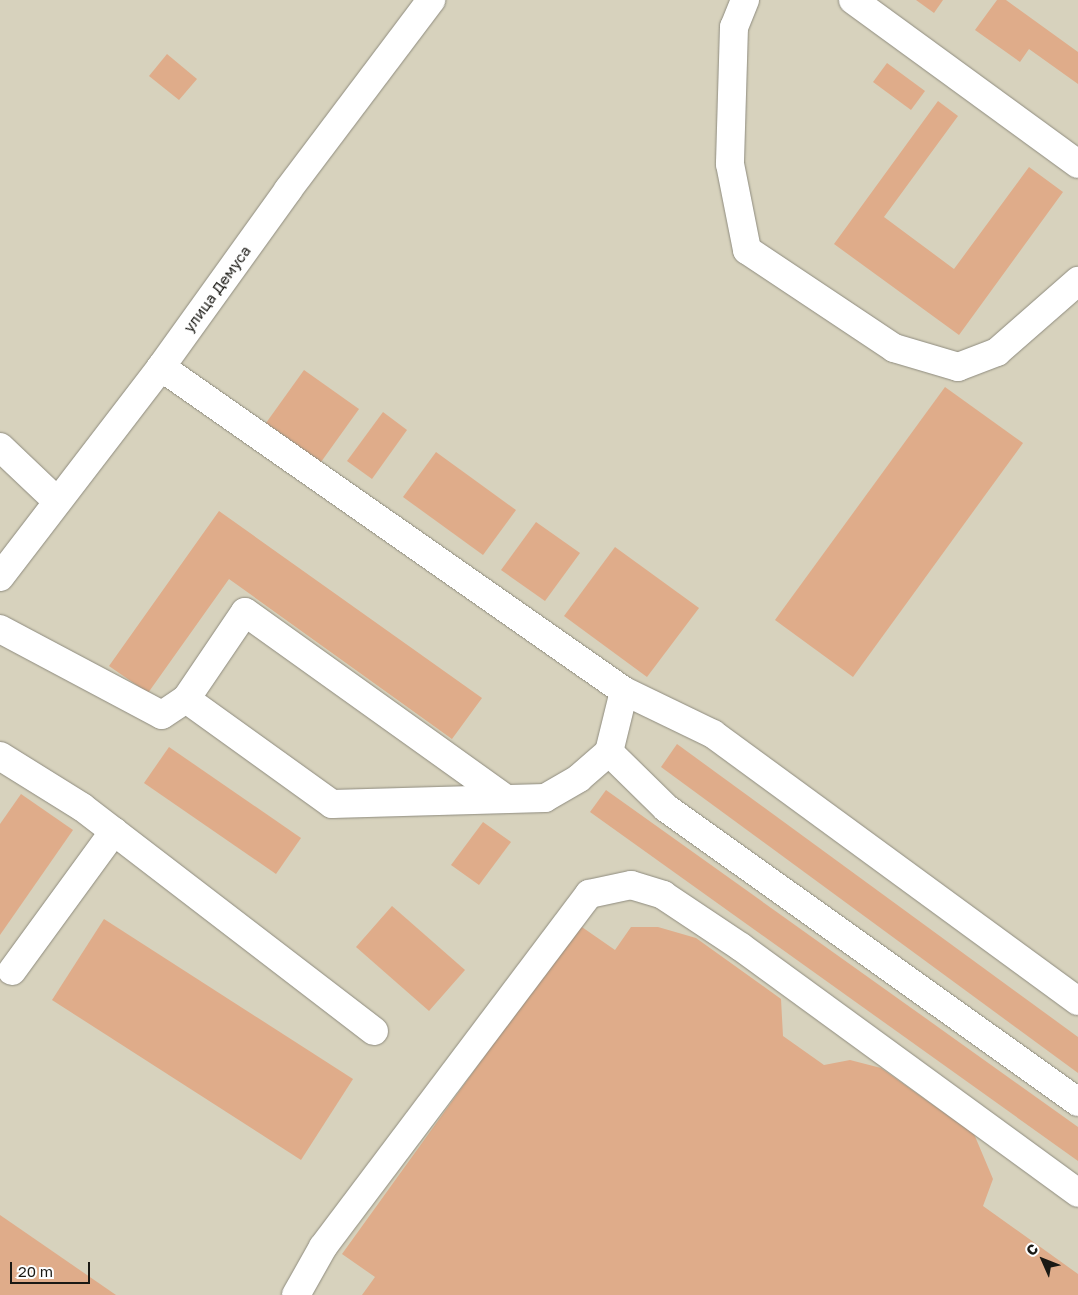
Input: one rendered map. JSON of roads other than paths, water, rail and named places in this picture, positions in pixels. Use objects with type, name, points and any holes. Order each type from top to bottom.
[{"type":"street","name":"улица Демуса","points":[[0,577],[56,501],[161,367],[288,190],[431,0]]},
{"type":"street","points":[[745,0],[734,27],[730,164],[748,250],[894,348],[958,367],[997,352],[1078,281]]},
{"type":"street","points":[[853,0],[1078,164]]},
{"type":"street","points":[[161,367],[624,692],[713,734],[1078,1001]]},
{"type":"street","points":[[0,447],[56,501]]},
{"type":"street","points":[[0,629],[162,715],[186,699],[245,612],[506,799]]},
{"type":"street","points":[[186,699],[332,804],[545,798],[579,778],[610,752],[624,692]]},
{"type":"street","points":[[610,752],[666,808],[1078,1102]]},
{"type":"street","points":[[0,756],[82,806],[374,1031]]},
{"type":"street","points":[[12,971],[114,832]]},
{"type":"street","points":[[296,1295],[323,1247],[589,894],[631,885],[663,895],[741,946],[1078,1193]]}]
